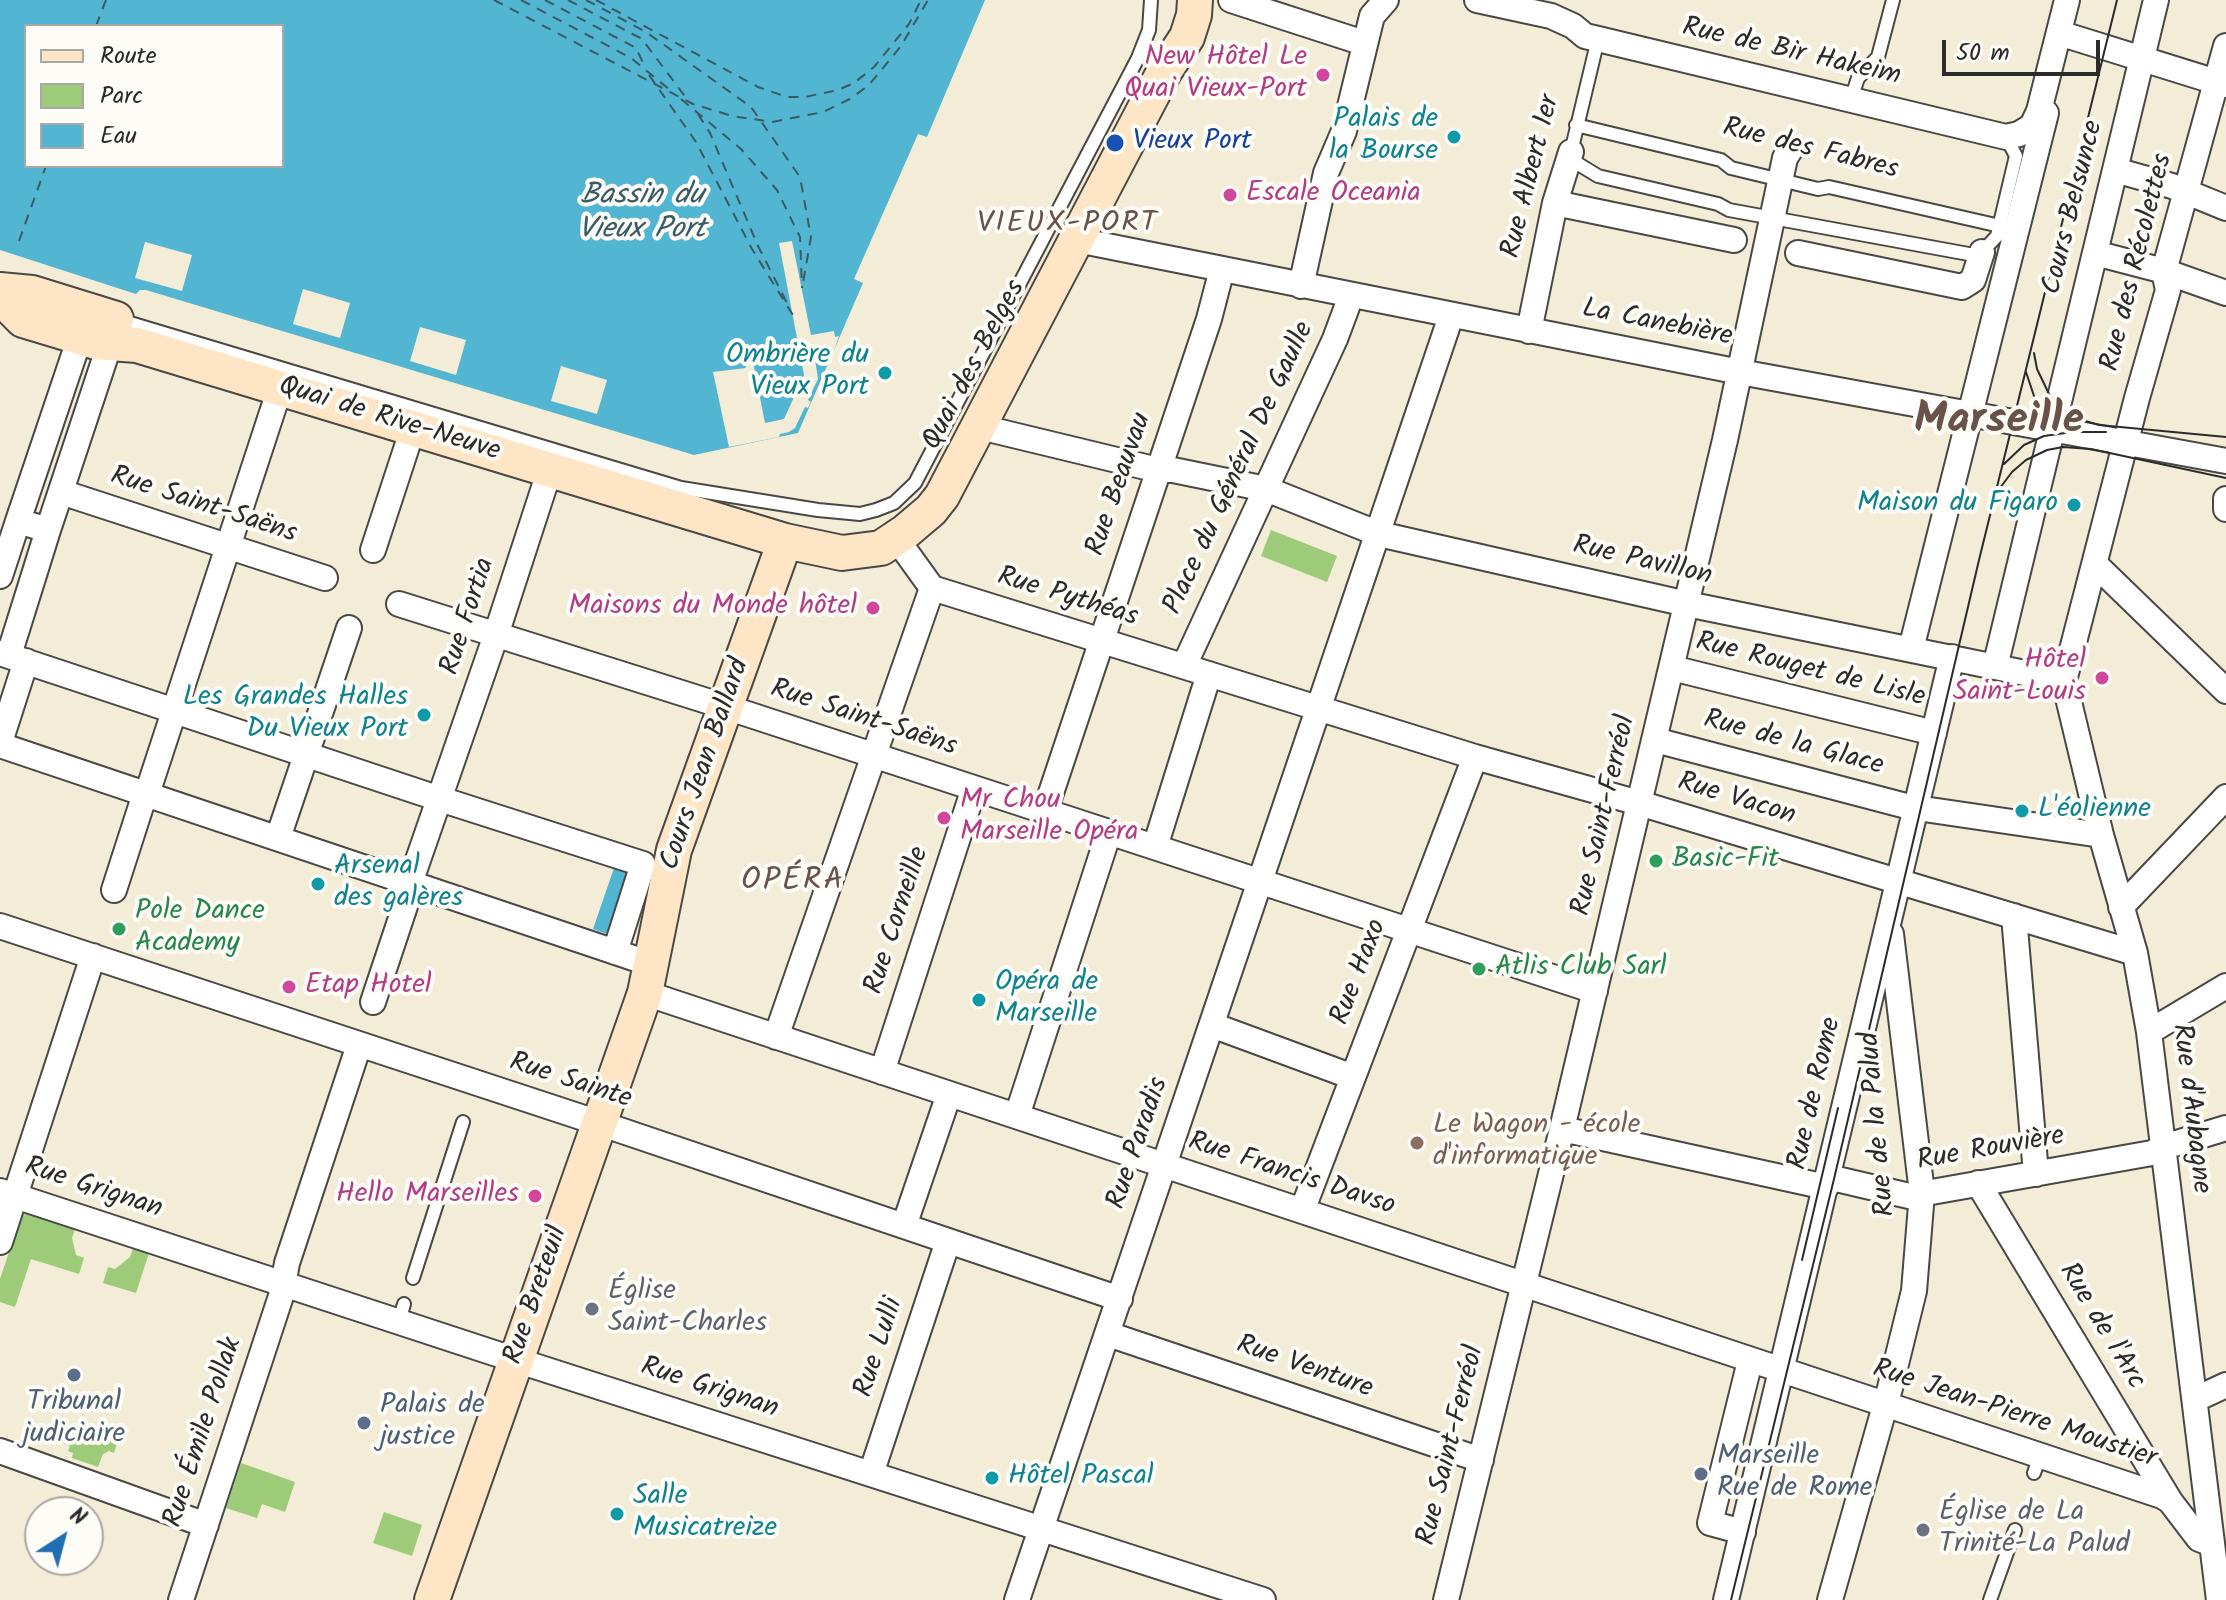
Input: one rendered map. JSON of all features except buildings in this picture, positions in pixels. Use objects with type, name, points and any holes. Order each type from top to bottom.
[{"type":"main road","name":"Quai des Belges","points":[[1169,63],[1182,0]]},
{"type":"main road","name":"Quai des Belges","points":[[789,524],[842,553],[881,548],[931,510],[942,496],[1169,63],[1187,37],[1195,0]]},
{"type":"main road","name":"Quai de Rive-Neuve","points":[[0,290],[32,293],[102,333]]},
{"type":"main road","name":"Quai de Rive-Neuve","points":[[0,297],[23,320],[102,333],[550,469],[789,524]]},
{"type":"main road","name":"Cours Jean Ballard","points":[[645,993],[656,867],[674,850],[789,524]]},
{"type":"main road","name":"Rue Breteuil","points":[[432,1600],[645,993]]},
{"type":"street","points":[[1231,0],[1364,43]]},
{"type":"street","points":[[1301,286],[1326,173],[1344,131],[1372,16],[1386,0]]},
{"type":"street","name":"Rue de Bir Hakeim","points":[[1477,0],[1551,16],[1573,26],[1585,36],[2006,137]]},
{"type":"street","name":"Cours Belsunce","points":[[1995,667],[2156,0]]},
{"type":"street","points":[[2061,11],[2142,59],[2221,84]]},
{"type":"street","name":"Cours Belsunce","points":[[1902,647],[1970,414],[2042,112],[2061,11]]},
{"type":"street","name":"Rue des Récolettes","points":[[2064,681],[2168,290],[2164,271],[2221,84],[2226,46]]},
{"type":"street","points":[[2006,137],[2032,126],[2042,112]]},
{"type":"street","name":"Rue Saint-Ferréol","points":[[1446,1600],[1672,668],[1785,158],[1792,147]]},
{"type":"street","name":"Rue Albert 1er","points":[[1529,331],[1555,203],[1571,152]]},
{"type":"street","points":[[2115,170],[2187,191],[2226,208]]},
{"type":"street","points":[[1555,203],[1734,240]]},
{"type":"street","name":"La Canebière","points":[[1077,240],[1740,372],[2226,461]]},
{"type":"street","points":[[1798,253],[1962,287],[1973,280],[1982,252]]},
{"type":"street","points":[[2095,253],[2164,271],[2226,293]]},
{"type":"street","name":"Rue Beauvau","points":[[1045,811],[1209,319],[1222,269]]},
{"type":"street","name":"Place du Général De Gaulle","points":[[1184,666],[1335,339],[1351,296]]},
{"type":"street","points":[[1184,666],[1321,707],[1451,316]]},
{"type":"street","points":[[102,333],[61,492],[12,656],[0,743],[145,798],[278,838],[410,887],[517,910],[639,960]]},
{"type":"street","points":[[0,576],[18,521],[102,333]]},
{"type":"street","points":[[114,890],[280,388]]},
{"type":"street","name":"Place du Général De Gaulle","points":[[980,427],[1158,470],[1173,470],[1266,489],[1379,534]]},
{"type":"street","points":[[373,550],[413,428]]},
{"type":"street","name":"Rue Fortia","points":[[410,887],[550,469]]},
{"type":"street","name":"Rue Saint-Saëns","points":[[61,492],[325,578]]},
{"type":"street","points":[[2226,499],[2226,509]]},
{"type":"street","points":[[18,521],[48,530]]},
{"type":"street","name":"Rue Pavillon","points":[[1379,534],[1687,604],[1902,647],[1951,664],[1995,667],[2064,681]]},
{"type":"street","points":[[776,1037],[932,588],[896,538]]},
{"type":"street","points":[[2095,564],[2226,691]]},
{"type":"street","name":"Rue Pythéas","points":[[932,588],[1184,666]]},
{"type":"street","name":"Rue Saint-Saëns","points":[[399,604],[726,707],[1595,991]]},
{"type":"street","points":[[278,838],[349,628]]},
{"type":"street","points":[[12,656],[175,703],[656,867],[615,952]]},
{"type":"street","name":"Rue de Rome","points":[[1726,1600],[1951,664]]},
{"type":"street","name":"Rue Rouget de Lisle","points":[[1672,668],[1934,733]]},
{"type":"street","points":[[1155,847],[1209,674]]},
{"type":"street","name":"Rue d'Aubagne","points":[[2064,681],[2101,835],[2135,953],[2149,1032],[2196,1399],[2219,1541],[2219,1600]]},
{"type":"street","name":"Rue Vacon","points":[[1321,707],[1475,757],[1639,803],[2135,953]]},
{"type":"street","name":"Rue Paradis","points":[[1017,1600],[1321,707]]},
{"type":"street","name":"Rue de la Glace","points":[[1655,740],[1916,808],[2101,835]]},
{"type":"street","name":"Rue Haxo","points":[[1302,1211],[1475,757]]},
{"type":"street","name":"Rue Corneille","points":[[882,1072],[974,788]]},
{"type":"street","points":[[2121,907],[2226,797]]},
{"type":"street","points":[[1017,1116],[1109,832]]},
{"type":"street","points":[[373,1002],[410,887]]},
{"type":"street","points":[[2014,916],[2036,1174]]},
{"type":"street","name":"Rue de la Palud","points":[[1830,1600],[1914,1291],[1922,1193],[1889,919]]},
{"type":"street","name":"Rue Sainte","points":[[0,926],[359,1045],[474,1090],[599,1123],[1120,1299]]},
{"type":"street","points":[[0,1242],[8,1193],[93,956]]},
{"type":"street","points":[[2149,1032],[2226,986]]},
{"type":"street","name":"Rue Francis Davso","points":[[645,993],[1781,1371]]},
{"type":"street","points":[[1212,1025],[1353,1077]]},
{"type":"street","points":[[283,1283],[359,1045]]},
{"type":"street","points":[[904,1226],[949,1094]]},
{"type":"street","name":"Rue Rouvière","points":[[1562,1129],[1909,1196],[2152,1153],[2226,1128]]},
{"type":"street","name":"Rue de l'Arc","points":[[1978,1183],[2170,1501]]},
{"type":"street","name":"Rue Grignan","points":[[8,1193],[283,1283],[402,1313],[516,1360],[1263,1600]]},
{"type":"street","name":"Rue Lulli","points":[[871,1474],[948,1241]]},
{"type":"street","name":"Rue Émile Pollak","points":[[181,1600],[283,1283]]},
{"type":"street","name":"Rue Venture","points":[[1108,1334],[1481,1460]]},
{"type":"street","points":[[1743,1532],[1710,1523],[1750,1361]]},
{"type":"street","name":"Rue Jean-Pierre Moustier","points":[[1781,1371],[1885,1406],[2037,1465],[2170,1501],[2199,1539],[2219,1541]]},
{"type":"street","points":[[2196,1399],[2226,1385]]},
{"type":"street","points":[[0,1451],[206,1525]]},
{"type":"lane","name":"Quai des Belges","points":[[789,524],[860,514],[894,503],[915,483],[1138,58],[1149,30],[1151,0]]},
{"type":"lane","points":[[1851,99],[1858,78],[1878,57],[1893,0]]},
{"type":"lane","name":"Rue Albert 1er","points":[[1571,152],[1598,39]]},
{"type":"lane","name":"Rue des Fabres","points":[[1576,125],[1721,160],[1731,168],[1818,189],[1829,187],[2000,226]]},
{"type":"lane","points":[[1571,152],[1581,168],[1598,176],[1718,204],[1729,210],[1793,223],[1810,223],[1965,256],[1982,252],[1997,236],[2016,156],[2006,137]]},
{"type":"lane","name":"Quai de Rive-Neuve","points":[[102,333],[681,488],[789,524]]},
{"type":"lane","points":[[413,1278],[463,1122]]},
{"type":"lane","points":[[1990,1600],[2015,1530]]},
{"type":"green space","points":[[1271,530],[1337,556],[1327,582],[1261,556]]},
{"type":"green space","points":[[28,1213],[75,1229],[72,1238],[76,1255],[84,1258],[79,1274],[31,1259],[15,1307],[0,1302],[0,1279],[21,1216]]},
{"type":"green space","points":[[133,1248],[149,1253],[136,1293],[103,1283],[108,1267],[115,1269],[130,1257]]},
{"type":"green space","points":[[59,1423],[117,1443],[114,1453],[109,1451],[103,1454],[98,1467],[72,1458],[73,1453],[68,1451],[70,1446],[63,1443],[65,1437],[60,1435],[62,1430],[57,1428]]},
{"type":"green space","points":[[241,1463],[295,1482],[285,1512],[262,1504],[257,1518],[226,1508]]},
{"type":"green space","points":[[384,1512],[422,1525],[412,1556],[373,1543]]},
{"type":"water","name":"Bassin du Vieux Port","points":[[0,0],[985,0],[927,137],[918,134],[854,279],[863,283],[798,433],[694,455],[146,290],[136,294],[0,250]]},
{"type":"water","points":[[614,868],[632,874],[610,935],[593,929]]},
{"type":"pier","points":[[792,241],[811,335],[834,331],[835,337],[839,336],[834,350],[814,352],[818,379],[808,400],[811,402],[808,408],[805,407],[795,428],[779,437],[729,447],[713,372],[746,368],[743,353],[751,352],[765,423],[784,419],[804,375],[779,243]]},
{"type":"pier","points":[[145,242],[192,255],[182,291],[135,278]]},
{"type":"pier","points":[[303,289],[350,303],[340,338],[293,324]]},
{"type":"pier","points":[[420,327],[466,340],[456,375],[410,361]]},
{"type":"pier","points":[[561,366],[607,380],[597,414],[551,401]]},
{"type":"ferry route","points":[[97,24],[106,0]]},
{"type":"ferry route","points":[[494,0],[693,104],[732,116],[772,122],[823,112],[850,99],[869,85],[901,46],[928,0]]},
{"type":"ferry route","points":[[521,0],[631,58],[670,90]]},
{"type":"ferry route","points":[[545,0],[636,48],[646,69]]},
{"type":"ferry route","points":[[568,0],[642,39],[687,99]]},
{"type":"ferry route","points":[[586,0],[646,32],[751,107],[800,177],[811,237],[803,283]]},
{"type":"ferry route","points":[[596,0],[758,87],[787,97],[805,97],[854,83],[874,67],[909,24],[921,0]]},
{"type":"ferry route","points":[[649,75],[696,142],[752,249],[794,317]]},
{"type":"ferry route","points":[[681,99],[741,149],[777,190],[800,237],[802,288]]},
{"type":"ferry route","points":[[698,114],[710,133],[758,246],[787,303]]},
{"type":"ferry route","points":[[19,241],[45,168]]},
{"type":"tram line","points":[[1731,1600],[1834,1179],[1979,560],[2117,0]]},
{"type":"tram line","points":[[2034,353],[2037,369],[2050,396],[2064,410],[2082,420],[2099,425],[2226,437]]},
{"type":"tram line","points":[[2026,372],[2034,396],[2043,409],[2073,433]]},
{"type":"tram line","points":[[2004,464],[2024,445],[2044,436],[2106,432]]},
{"type":"tram line","points":[[2000,488],[2026,460],[2047,450],[2063,447],[2091,449],[2226,478]]},
{"type":"tram line","points":[[1802,1260],[1838,1108]]},
{"type":"place","name":"New Hôtel Le Quai Vieux-Port","points":[[1323,75]]},
{"type":"place","name":"Palais de la Bourse","points":[[1454,137]]},
{"type":"place","name":"Vieux Port","points":[[1115,143]]},
{"type":"place","name":"Escale Oceania","points":[[1230,195]]},
{"type":"place","name":"Ombrière du Vieux Port","points":[[885,373]]},
{"type":"place","name":"Maison du Figaro","points":[[2074,505]]},
{"type":"place","name":"Maisons du Monde hôtel","points":[[873,608]]},
{"type":"place","name":"Hôtel Saint-Louis","points":[[2102,678]]},
{"type":"place","name":"Les Grandes Halles Du Vieux Port","points":[[424,715]]},
{"type":"place","name":"L'éolienne","points":[[2022,811]]},
{"type":"place","name":"Mr Chou Marseille Opéra","points":[[944,818]]},
{"type":"place","name":"Basic-Fit","points":[[1656,861]]},
{"type":"place","name":"Arsenal des galères","points":[[318,884]]},
{"type":"place","name":"Pole Dance Academy","points":[[119,929]]},
{"type":"place","name":"Atlis Club Sarl","points":[[1479,969]]},
{"type":"place","name":"Etap Hotel","points":[[289,987]]},
{"type":"place","name":"Opéra de Marseille","points":[[979,1000]]},
{"type":"place","name":"Le Wagon - école d'informatique","points":[[1417,1143]]},
{"type":"place","name":"Hello Marseilles","points":[[535,1196]]},
{"type":"place","name":"Église Saint-Charles","points":[[592,1309]]},
{"type":"place","name":"Tribunal judiciaire","points":[[74,1375]]},
{"type":"place","name":"Palais de justice","points":[[364,1423]]},
{"type":"place","name":"Marseille Rue de Rome","points":[[1701,1474]]},
{"type":"place","name":"Hôtel Pascal","points":[[992,1478]]},
{"type":"place","name":"Salle Musicatreize","points":[[617,1514]]},
{"type":"place","name":"Église de La Trinité-La Palud","points":[[1923,1530]]},
{"type":"district","name":"VIEUX-PORT","points":[[1068,226]]},
{"type":"district","name":"Marseille","points":[[1999,425]]},
{"type":"district","name":"OPÉRA","points":[[793,884]]}]
